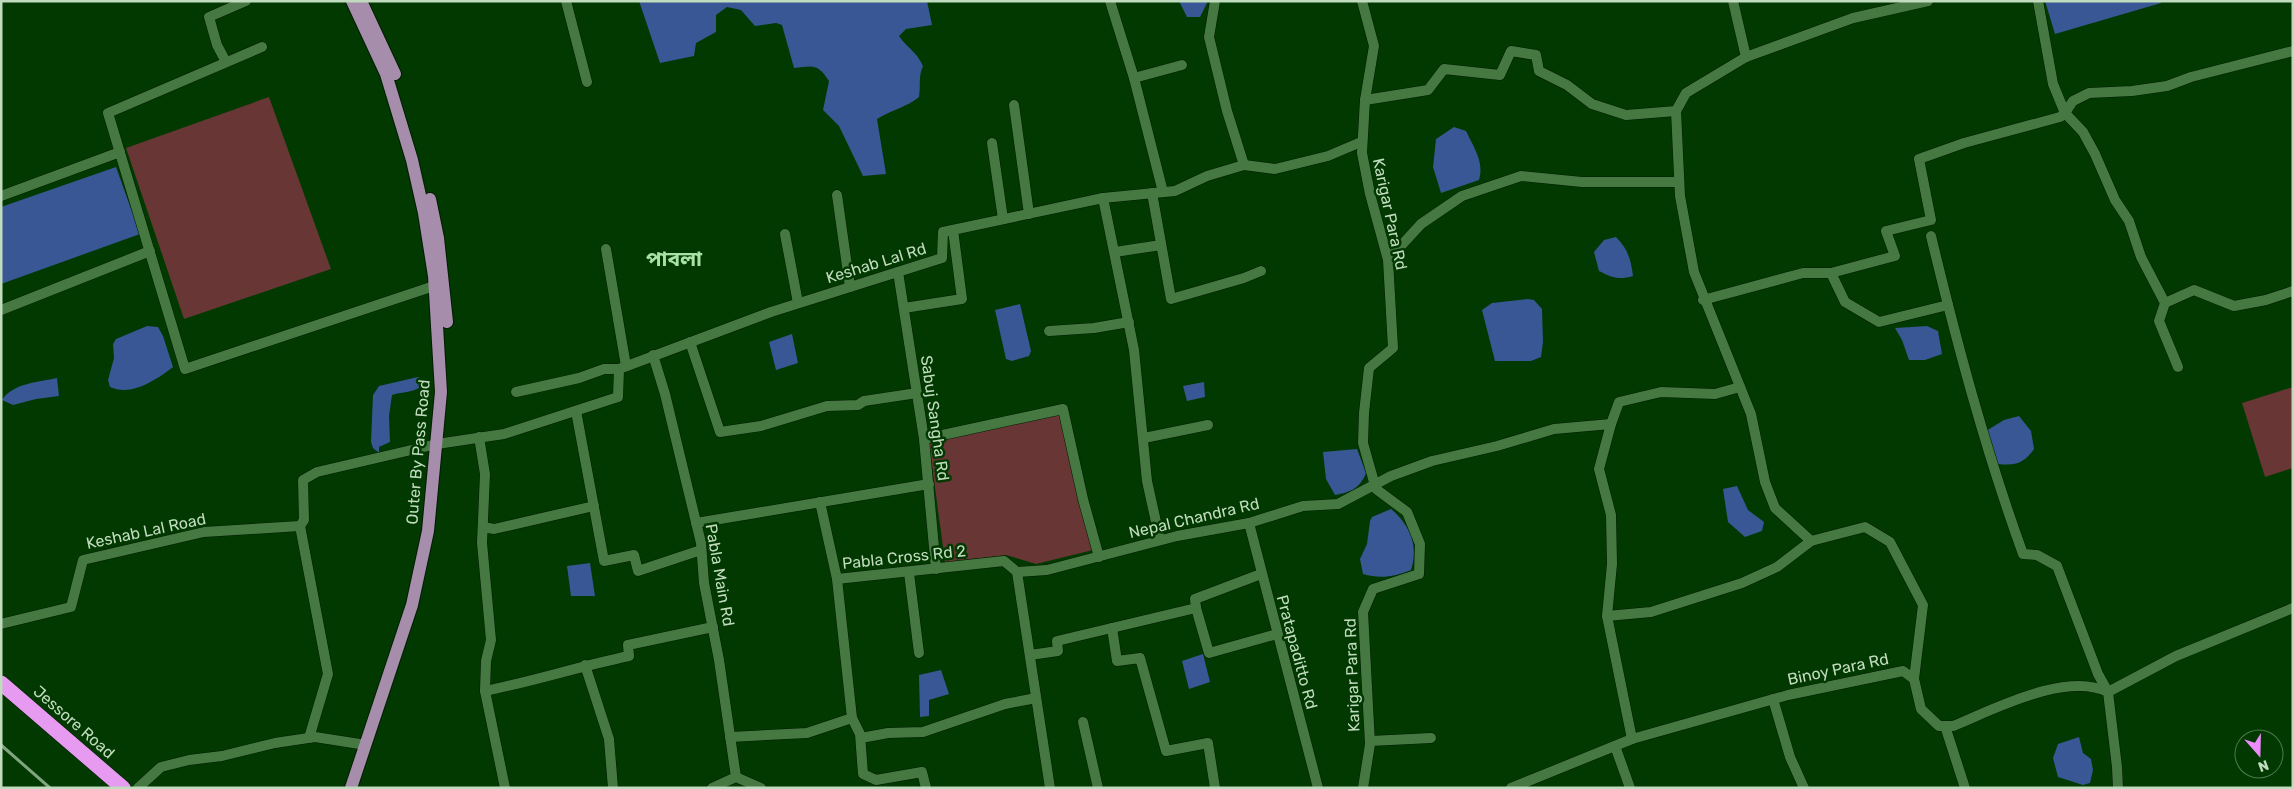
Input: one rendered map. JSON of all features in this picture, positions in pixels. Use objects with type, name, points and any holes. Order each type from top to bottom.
[{"type":"highway","name":"Jessore Road","points":[[1,683],[124,788]]},
{"type":"main road","name":"Outer By Pass Road","points":[[352,1],[386,74],[401,122],[424,213],[439,323],[441,392],[440,444],[434,532],[418,607],[373,749],[357,788]]},
{"type":"main road","name":"Outer By Pass Road","points":[[351,788],[412,605],[428,531],[449,391],[447,319],[438,238],[420,157],[394,71],[361,1]]},
{"type":"street","points":[[226,62],[217,45],[209,17],[246,1]]},
{"type":"street","points":[[566,1],[587,82]]},
{"type":"street","points":[[1110,1],[1134,78],[1163,192]]},
{"type":"street","points":[[1215,1],[1209,37],[1227,111],[1244,165]]},
{"type":"street","name":"Karigar Para Rd","points":[[1362,1],[1374,46],[1365,100],[1361,142],[1370,194],[1388,260],[1393,348],[1369,368],[1363,443],[1374,485],[1407,512],[1420,544],[1419,574],[1374,589],[1363,612],[1370,741],[1363,788]]},
{"type":"street","points":[[1733,1],[1746,57]]},
{"type":"street","points":[[1811,541],[1775,508],[1765,482],[1751,414],[1694,272],[1679,182],[1676,111],[1686,93],[1746,57],[1853,18],[1928,1]]},
{"type":"street","points":[[2038,1],[2053,84],[2065,113],[2083,132],[2115,200],[2129,221],[2142,257],[2165,303],[2159,321],[2178,367]]},
{"type":"street","points":[[262,47],[108,113],[185,369],[434,286]]},
{"type":"street","points":[[1365,100],[1428,90],[1444,69],[1500,75],[1511,51],[1536,55],[1539,71],[1567,85],[1592,104],[1626,115],[1676,111]]},
{"type":"street","points":[[1704,300],[1803,273],[1831,273],[1895,256],[1886,231],[1931,220],[1919,158],[1964,143],[2033,126],[2065,113],[2073,101],[2089,93],[2132,92],[2167,86],[2191,77],[2293,51]]},
{"type":"street","points":[[1134,78],[1182,65]]},
{"type":"street","points":[[1014,105],[1029,214]]},
{"type":"street","points":[[904,308],[962,299],[953,230],[1103,198],[1175,190],[1207,176],[1244,165],[1275,169],[1328,156],[1361,142]]},
{"type":"street","points":[[992,143],[1003,219]]},
{"type":"street","points":[[1,196],[120,152]]},
{"type":"street","points":[[1388,260],[1421,224],[1462,196],[1521,176],[1582,182],[1679,182]]},
{"type":"street","points":[[1152,193],[1171,299],[1244,278],[1261,271]]},
{"type":"street","points":[[836,195],[850,287]]},
{"type":"street","points":[[1103,198],[1128,322],[1144,438],[1147,481],[1160,540]]},
{"type":"street","name":"Keshab Lal Rd","points":[[516,392],[579,378],[604,369],[623,367],[798,303],[942,258],[943,232],[953,230]]},
{"type":"street","points":[[785,234],[798,303]]},
{"type":"street","points":[[1932,236],[1982,435],[2023,554],[2037,555],[2058,566],[2098,674],[2108,692],[2118,766],[2118,788]]},
{"type":"street","points":[[1115,252],[1161,245]]},
{"type":"street","points":[[310,738],[328,674],[300,526],[304,520],[304,480],[317,472],[440,444],[504,434],[618,397],[623,367],[606,249]]},
{"type":"street","points":[[1,310],[150,251]]},
{"type":"street","name":"Sabuj Sangha Rd","points":[[898,272],[924,439],[936,569]]},
{"type":"street","points":[[1831,273],[1845,302],[1879,322],[1948,305]]},
{"type":"street","points":[[2165,303],[2194,290],[2234,306],[2266,300],[2293,291]]},
{"type":"street","points":[[1049,331],[1094,328],[1128,322]]},
{"type":"street","points":[[690,342],[720,432],[761,426],[827,406],[858,405],[864,402],[917,394]]},
{"type":"street","name":"Pabla Main Rd","points":[[653,355],[665,394],[696,523],[736,777]]},
{"type":"street","points":[[1632,739],[1607,616],[1612,564],[1611,515],[1599,470],[1611,424],[1619,402],[1661,392],[1714,394],[1740,387]]},
{"type":"street","points":[[924,439],[1063,409],[1083,500],[1099,557]]},
{"type":"street","points":[[576,411],[604,561],[634,555],[638,571],[701,550]]},
{"type":"street","name":"Nepal Chandra Rd","points":[[1017,572],[1047,570],[1160,540],[1249,523],[1303,506],[1338,504],[1392,476],[1432,461],[1497,446],[1554,429],[1611,424]]},
{"type":"street","points":[[1144,438],[1208,425]]},
{"type":"street","points":[[479,438],[485,474],[482,543],[491,640],[486,661],[485,691],[505,788]]},
{"type":"street","points":[[696,523],[929,484]]},
{"type":"street","points":[[820,502],[837,579]]},
{"type":"street","points":[[483,526],[494,529],[594,506]]},
{"type":"street","name":"Pratapaditto Rd","points":[[1249,523],[1318,788]]},
{"type":"street","name":"Keshab Lal Road","points":[[1,624],[71,607],[83,560],[204,532],[300,526]]},
{"type":"street","points":[[1607,616],[1651,612],[1742,583],[1777,567],[1811,541],[1864,527],[1890,542],[1923,604],[1914,679],[1921,709],[1939,726],[1953,726],[2041,690],[2085,685],[2097,686],[2108,692]]},
{"type":"street","name":"Pabla Cross Rd 2","points":[[926,788],[922,772],[876,780],[863,774],[860,738],[852,718],[837,579],[909,573],[1004,561],[1017,572]]},
{"type":"street","points":[[1017,572],[1050,788]]},
{"type":"street","points":[[909,573],[919,653]]},
{"type":"street","points":[[1261,574],[1195,599],[1196,608],[1209,654],[1277,634]]},
{"type":"street","points":[[1030,655],[1058,651],[1058,641],[1196,608]]},
{"type":"street","points":[[2108,692],[2176,656],[2293,608]]},
{"type":"street","points":[[485,691],[524,683],[585,665],[629,656],[628,646],[713,627]]},
{"type":"street","points":[[1112,628],[1117,661],[1140,658],[1166,751],[1208,743],[1215,788]]},
{"type":"street","points":[[585,665],[609,739],[613,788]]},
{"type":"street","name":"Binoy Para Rd","points":[[1511,788],[1632,739],[1773,699],[1903,671],[1914,679]]},
{"type":"street","points":[[860,738],[888,733],[923,732],[1005,704],[1036,698]]},
{"type":"street","points":[[1773,699],[1790,757],[1804,788]]},
{"type":"street","points":[[730,737],[807,733],[852,718]]},
{"type":"street","points":[[1083,722],[1098,788]]},
{"type":"street","points":[[1945,726],[1965,788]]},
{"type":"street","points":[[138,788],[161,767],[189,760],[222,756],[275,743],[310,738],[366,745]]},
{"type":"street","points":[[1370,741],[1430,738]]},
{"type":"street","points":[[1615,746],[1630,788]]},
{"type":"street","points":[[712,788],[736,777],[761,788]]},
{"type":"shaded area","points":[[269,97],[331,269],[184,319],[126,148]]},
{"type":"shaded area","points":[[2293,387],[2293,468],[2265,477],[2242,403]]},
{"type":"shaded area","points":[[1061,414],[1093,550],[1036,564],[1006,555],[945,562],[929,443]]},
{"type":"water","points":[[639,1],[927,1],[932,25],[906,29],[899,36],[918,57],[923,66],[920,77],[919,97],[877,119],[886,174],[863,176],[839,126],[823,110],[829,81],[818,68],[794,68],[782,25],[776,23],[755,26],[741,10],[727,7],[716,15],[716,32],[696,43],[694,56],[660,63]]},
{"type":"water","points":[[1179,1],[1208,1],[1200,17],[1187,17]]},
{"type":"water","points":[[2045,1],[2160,1],[2161,3],[2055,34]]},
{"type":"water","points":[[1454,127],[1466,131],[1479,161],[1479,180],[1441,193],[1433,167],[1436,139]]},
{"type":"water","points":[[116,167],[140,234],[1,284],[1,207]]},
{"type":"water","points":[[1616,237],[1628,255],[1633,276],[1616,278],[1599,271],[1594,252],[1604,240]]},
{"type":"water","points":[[1534,300],[1542,309],[1543,342],[1541,357],[1531,361],[1495,361],[1482,310],[1492,303]]},
{"type":"water","points":[[1020,304],[1031,351],[1029,356],[1012,361],[1006,359],[995,310]]},
{"type":"water","points":[[147,326],[158,327],[163,336],[173,367],[143,386],[126,390],[110,387],[108,380],[114,358],[113,344],[116,339]]},
{"type":"water","points":[[1927,326],[1938,331],[1942,354],[1925,360],[1909,360],[1902,340],[1895,328]]},
{"type":"water","points":[[792,334],[798,363],[776,370],[769,342]]},
{"type":"water","points":[[418,377],[421,379],[419,388],[392,395],[389,416],[390,442],[379,447],[379,453],[373,448],[371,442],[373,395],[379,386]]},
{"type":"water","points":[[57,378],[59,396],[13,405],[2,400],[7,394],[19,387]]},
{"type":"water","points":[[1204,382],[1205,397],[1187,401],[1183,386]]},
{"type":"water","points":[[2019,416],[2031,431],[2034,449],[2027,458],[2015,464],[1998,464],[1986,431],[2004,420]]},
{"type":"water","points":[[1357,449],[1366,473],[1364,478],[1358,486],[1335,495],[1326,479],[1323,452]]},
{"type":"water","points":[[1737,486],[1748,510],[1764,522],[1762,531],[1745,537],[1728,522],[1723,489]]},
{"type":"water","points":[[1391,509],[1398,515],[1411,536],[1414,553],[1411,570],[1387,576],[1363,574],[1360,559],[1367,544],[1370,521],[1372,517]]},
{"type":"water","points":[[590,563],[595,596],[571,596],[567,566]]},
{"type":"water","points":[[1203,654],[1210,682],[1189,689],[1182,661]]},
{"type":"water","points":[[941,670],[949,694],[929,700],[929,716],[920,717],[919,675]]},
{"type":"water","points":[[2079,737],[2083,753],[2091,759],[2093,770],[2090,783],[2083,785],[2058,777],[2053,758],[2058,744]]},
{"type":"railway","points":[[1,745],[50,788]]},
{"type":"district","name":"পাবলা","points":[[674,258]]}]
